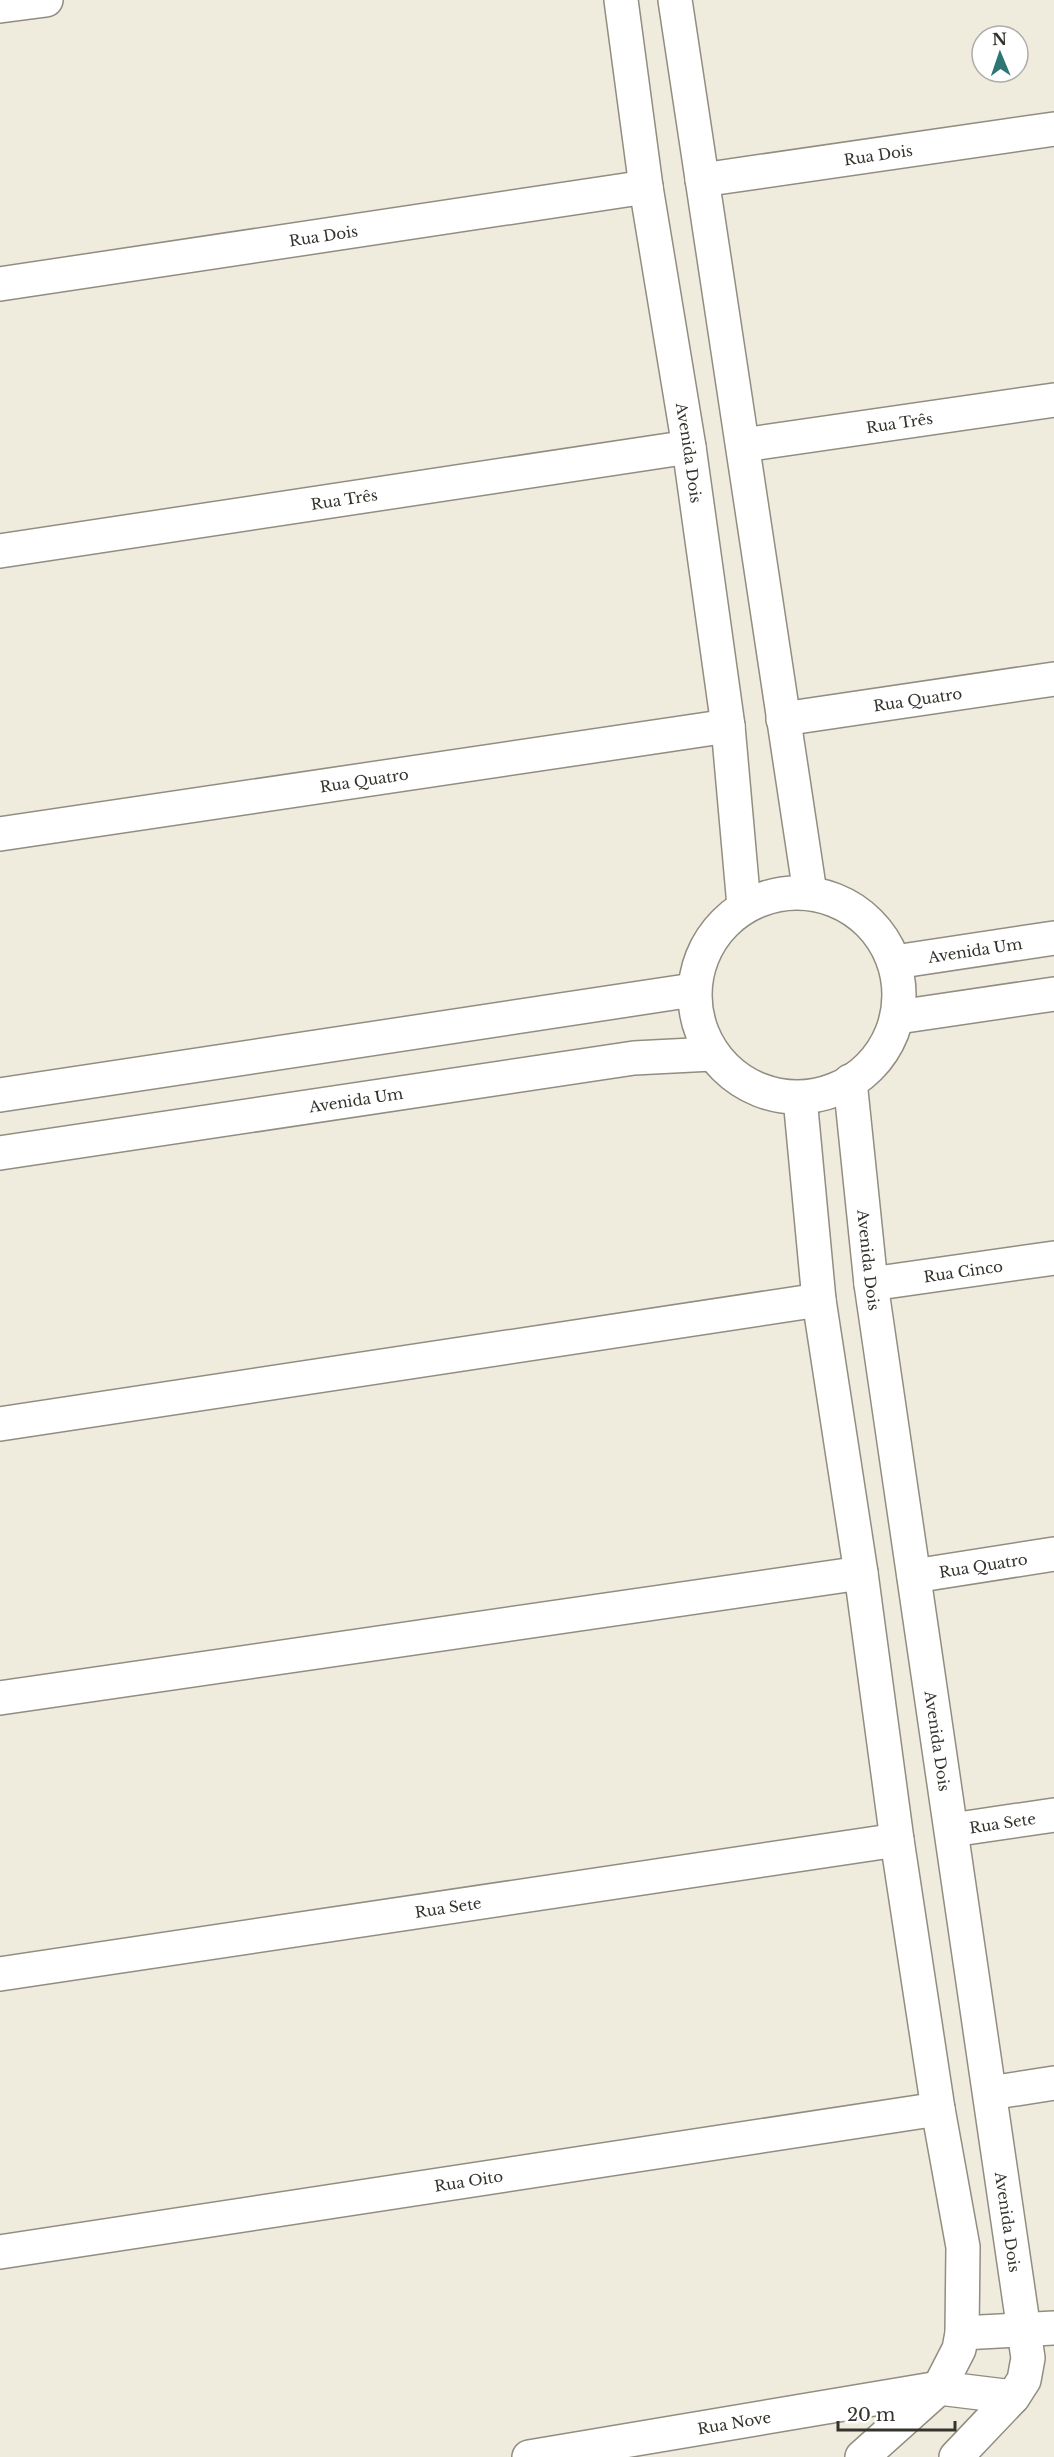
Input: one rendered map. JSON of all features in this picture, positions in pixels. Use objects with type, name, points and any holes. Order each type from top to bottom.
[{"type":"street","points":[[0,6],[46,0]]},
{"type":"street","name":"Avenida Dois","points":[[621,0],[646,187],[689,447],[728,726],[744,906]]},
{"type":"street","points":[[675,0],[810,893]]},
{"type":"street","name":"Rua Dois","points":[[702,180],[1054,129]]},
{"type":"street","name":"Rua Dois","points":[[0,284],[646,187]]},
{"type":"street","name":"Rua Três","points":[[743,446],[1054,400]]},
{"type":"street","name":"Rua Três","points":[[0,551],[689,447]]},
{"type":"street","name":"Rua Quatro","points":[[783,719],[1054,679]]},
{"type":"street","name":"Rua Quatro","points":[[0,834],[728,726]]},
{"type":"street","points":[[810,893],[843,902],[870,923],[890,950],[900,983],[898,1017],[885,1048],[850,1081],[833,1091],[800,1098],[767,1093],[736,1078],[712,1054],[697,1024],[693,990],[701,957],[718,928],[744,906],[776,894],[810,893]]},
{"type":"street","name":"Avenida Um","points":[[895,962],[1054,938]]},
{"type":"street","points":[[0,1095],[693,990]]},
{"type":"street","points":[[898,1017],[1054,994]]},
{"type":"street","name":"Avenida Um","points":[[0,1153],[634,1058],[712,1054]]},
{"type":"street","name":"Avenida Dois","points":[[850,1081],[871,1284],[990,2093],[1039,2330],[1028,2358],[1024,2380],[1013,2397],[956,2457]]},
{"type":"street","points":[[800,1098],[819,1300],[861,1573],[897,1840],[938,2109],[963,2247],[962,2333],[959,2349],[939,2388],[862,2457]]},
{"type":"street","name":"Rua Cinco","points":[[871,1284],[1054,1258]]},
{"type":"street","points":[[0,1425],[819,1300]]},
{"type":"street","name":"Rua Quatro","points":[[914,1576],[1054,1554]]},
{"type":"street","points":[[0,1698],[861,1573]]},
{"type":"street","name":"Rua Sete","points":[[952,1830],[1054,1815]]},
{"type":"street","name":"Rua Sete","points":[[0,1974],[897,1840]]},
{"type":"street","points":[[990,2093],[1054,2083]]},
{"type":"street","name":"Rua Oito","points":[[0,2252],[938,2109]]},
{"type":"street","points":[[962,2333],[1039,2330]]},
{"type":"street","name":"Rua Nove","points":[[529,2457],[939,2388],[1013,2397]]}]
